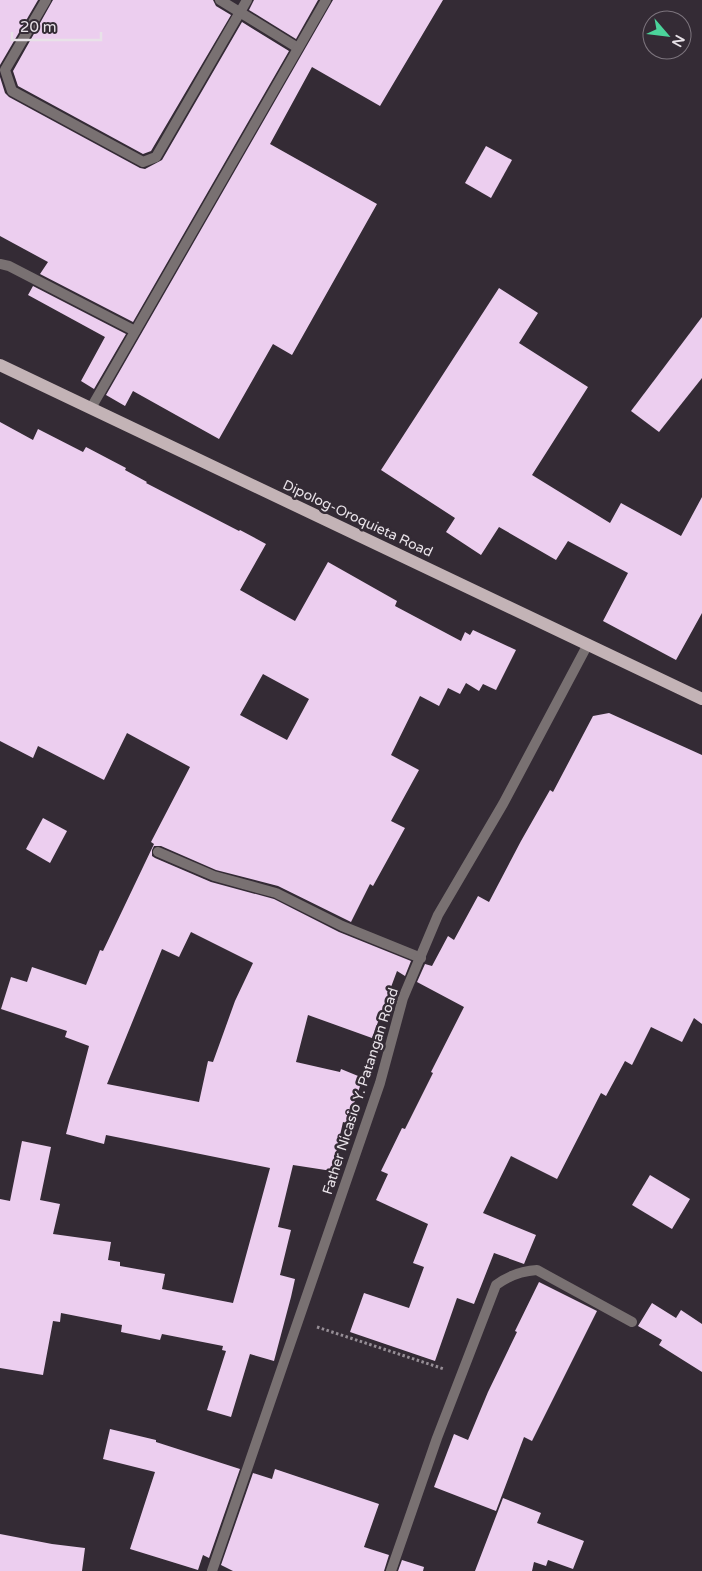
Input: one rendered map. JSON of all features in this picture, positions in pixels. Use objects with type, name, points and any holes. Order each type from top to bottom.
[{"type":"main road","name":"Dipolog-Oroquieta Road","points":[[0,365],[702,699]]},
{"type":"street","points":[[46,0],[5,70],[12,91],[143,162],[156,156],[247,0]]},
{"type":"street","points":[[220,0],[298,48]]},
{"type":"street","points":[[91,408],[326,0]]},
{"type":"street","points":[[0,264],[10,266],[135,331]]},
{"type":"street","name":"Father Nicasio Y. Patangan Road","points":[[212,1571],[380,1083],[403,998],[438,915],[503,804],[588,644]]},
{"type":"street","points":[[158,852],[214,876],[276,893],[342,926],[420,958]]},
{"type":"street","points":[[391,1571],[437,1438],[496,1285],[524,1271],[537,1270],[632,1322]]},
{"type":"path","points":[[299,1321],[461,1374]]},
{"type":"building","points":[[0,0],[38,0],[0,65]]},
{"type":"building","points":[[53,0],[213,0],[216,6],[231,15],[151,151],[143,154],[18,86],[13,71]]},
{"type":"building","points":[[254,0],[318,0],[296,39],[249,10]]},
{"type":"building","points":[[333,0],[443,0],[380,106],[312,67],[270,144],[377,204],[292,355],[273,344],[219,439],[133,391],[125,406],[106,395]]},
{"type":"building","points":[[242,22],[289,51],[133,322],[40,274],[48,262],[0,236],[0,77],[5,93],[9,97],[145,169],[162,160]]},
{"type":"building","points":[[486,146],[512,160],[491,198],[465,183]]},
{"type":"building","points":[[33,286],[126,334],[94,389],[81,381],[105,337],[28,295]]},
{"type":"building","points":[[499,288],[538,313],[519,343],[588,387],[532,475],[610,523],[621,503],[681,536],[702,497],[702,613],[676,660],[603,621],[628,573],[568,541],[556,560],[499,527],[481,555],[446,532],[455,518],[381,470]]},
{"type":"building","points":[[702,317],[702,378],[659,432],[631,411]]},
{"type":"building","points":[[0,422],[33,440],[38,429],[83,452],[86,447],[126,468],[125,470],[146,483],[266,544],[240,590],[295,621],[328,562],[397,601],[395,606],[461,641],[465,632],[470,635],[473,630],[516,650],[496,690],[483,684],[479,691],[466,683],[460,694],[448,688],[439,706],[420,696],[391,755],[419,770],[391,821],[405,828],[373,886],[370,884],[351,922],[278,886],[216,870],[161,846],[154,846],[152,850],[152,856],[155,858],[211,882],[274,899],[339,932],[411,961],[405,976],[397,971],[372,1038],[308,1015],[296,1062],[340,1072],[341,1069],[363,1078],[347,1123],[343,1122],[332,1171],[293,1165],[278,1227],[291,1230],[280,1275],[295,1279],[291,1297],[274,1361],[250,1354],[231,1417],[207,1410],[226,1351],[222,1350],[223,1346],[162,1334],[160,1340],[121,1332],[122,1325],[61,1313],[60,1322],[53,1321],[43,1375],[0,1368],[0,1199],[10,1201],[22,1141],[51,1147],[40,1200],[60,1204],[53,1234],[111,1242],[108,1260],[120,1262],[120,1266],[165,1274],[162,1289],[233,1303],[270,1168],[106,1135],[104,1144],[66,1134],[89,1046],[65,1037],[67,1031],[1,1009],[11,977],[27,982],[32,967],[86,985],[100,950],[103,951],[154,844],[151,842],[190,767],[127,733],[104,780],[38,746],[33,758],[0,741]],"holes":[[[263,674],[309,699],[287,740],[240,715]],[[191,932],[253,963],[235,1001],[213,1062],[208,1061],[199,1102],[107,1084],[162,949],[179,957]]]},
{"type":"building","points":[[609,713],[702,755],[702,1024],[694,1018],[682,1042],[651,1027],[632,1065],[625,1061],[606,1096],[601,1093],[557,1179],[511,1156],[483,1213],[536,1235],[524,1264],[494,1253],[474,1304],[457,1298],[435,1361],[350,1332],[364,1293],[409,1308],[424,1267],[413,1263],[428,1224],[376,1200],[388,1174],[381,1171],[402,1128],[405,1129],[464,1007],[417,982],[425,964],[432,966],[448,936],[454,940],[478,896],[489,902],[550,790],[553,792],[593,716]]},
{"type":"building","points":[[43,818],[67,831],[50,863],[26,849]]},
{"type":"building","points":[[650,1175],[690,1199],[672,1229],[632,1205]]},
{"type":"building","points":[[539,1282],[597,1311],[532,1441],[524,1437],[496,1511],[434,1487],[454,1434],[468,1440],[488,1392],[517,1332],[515,1331]]},
{"type":"building","points":[[652,1303],[676,1318],[681,1310],[702,1324],[702,1372],[659,1345],[662,1340],[638,1326]]},
{"type":"building","points":[[110,1429],[156,1440],[156,1442],[240,1469],[209,1558],[203,1555],[198,1570],[130,1549],[155,1472],[103,1459]]},
{"type":"building","points":[[275,1469],[379,1504],[364,1547],[389,1555],[384,1571],[233,1571],[221,1565],[253,1473],[272,1479]]},
{"type":"building","points":[[503,1498],[541,1513],[537,1523],[584,1541],[573,1569],[548,1560],[546,1566],[534,1562],[532,1571],[475,1571]]},
{"type":"building","points":[[0,1534],[85,1548],[82,1571],[0,1571]]},
{"type":"building","points":[[402,1560],[424,1567],[423,1571],[398,1571]]}]
